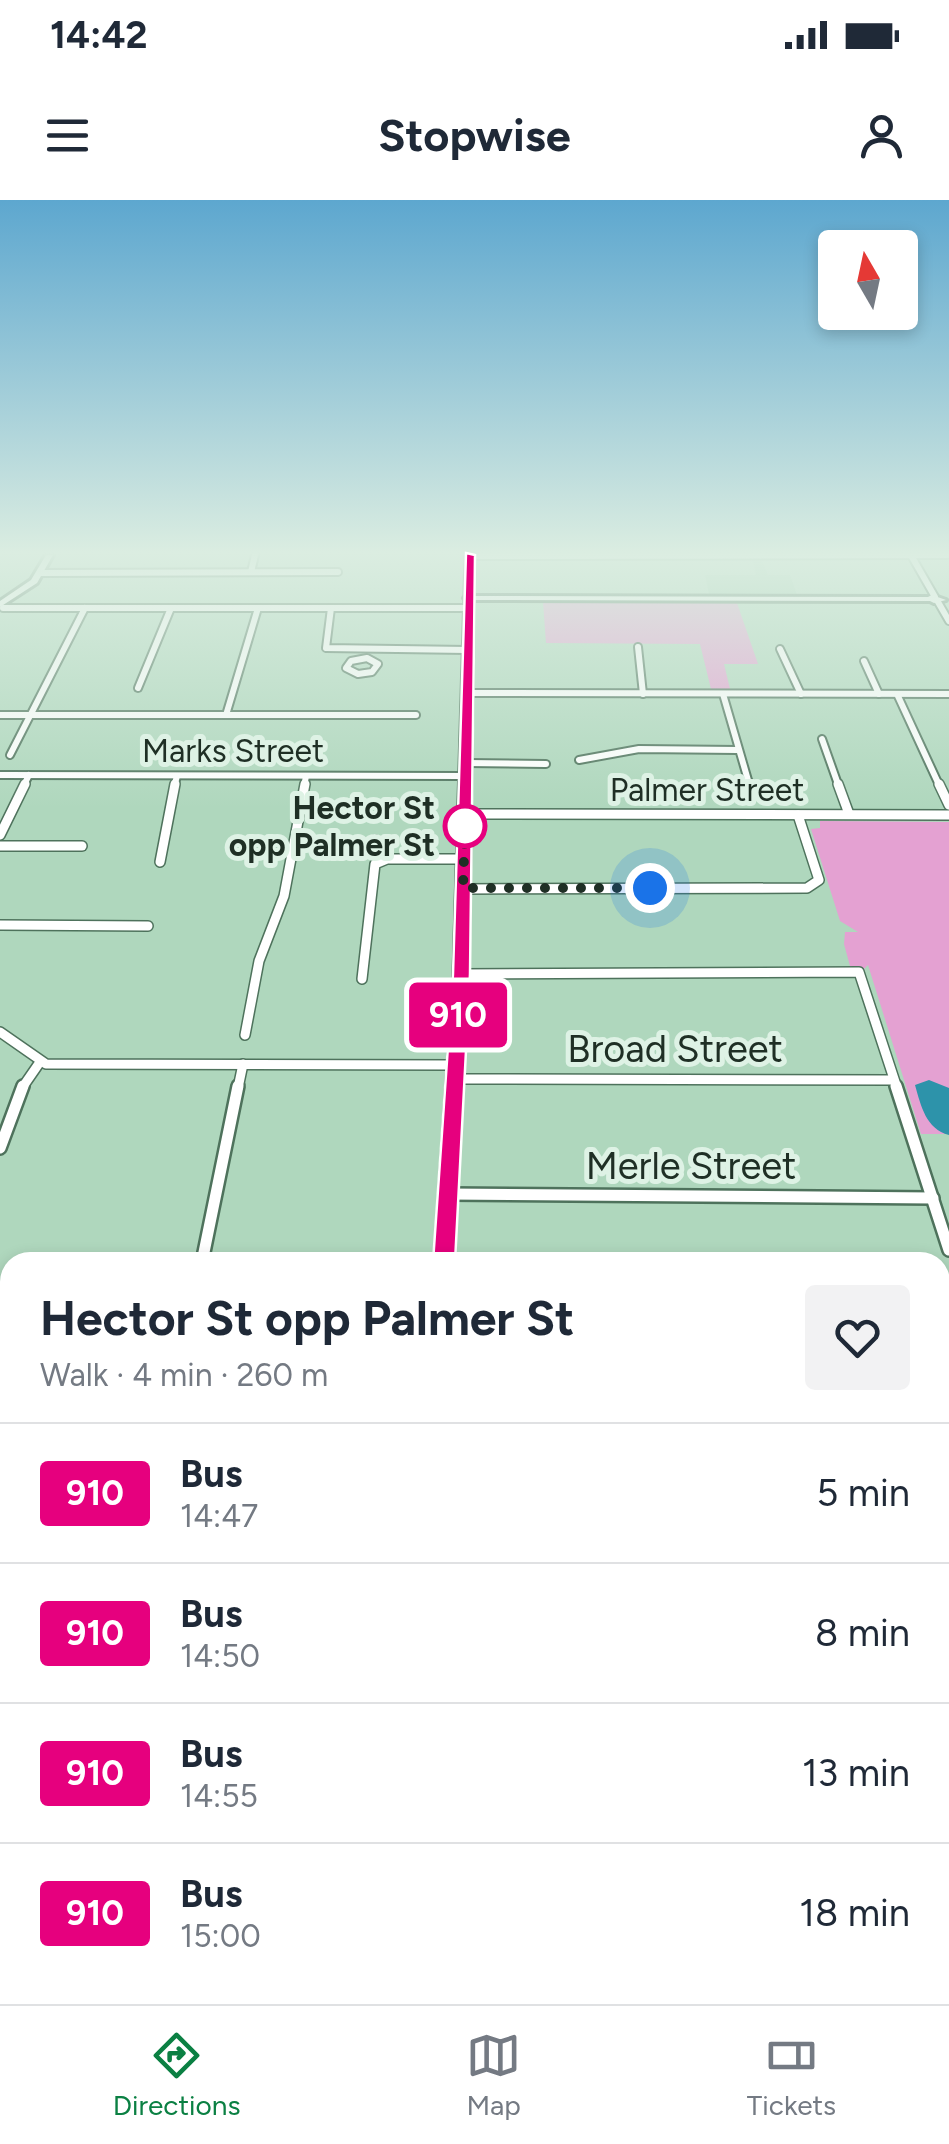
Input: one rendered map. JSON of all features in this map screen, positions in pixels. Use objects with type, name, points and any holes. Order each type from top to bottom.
[{"type":"main road","points":[[445,1252],[462,974],[468,639]]},
{"type":"street","points":[[10,755],[69,639]]},
{"type":"street","points":[[138,688],[158,639]]},
{"type":"street","points":[[226,715],[249,639]]},
{"type":"street","points":[[325,639],[324,646],[468,650]]},
{"type":"street","points":[[638,647],[643,694]]},
{"type":"street","points":[[364,658],[368,649]]},
{"type":"street","points":[[780,649],[802,694]]},
{"type":"street","points":[[864,661],[879,694]]},
{"type":"street","points":[[467,693],[949,694]]},
{"type":"street","points":[[724,694],[752,792]]},
{"type":"street","points":[[898,694],[949,805]]},
{"type":"street","points":[[0,715],[416,715]]},
{"type":"street","points":[[822,740],[849,814]]},
{"type":"street","points":[[579,760],[639,749],[738,750]]},
{"type":"street","name":"Marks Street","points":[[0,775],[306,776],[546,764]]},
{"type":"street","points":[[0,836],[29,776]]},
{"type":"street","points":[[160,862],[177,776]]},
{"type":"street","points":[[245,1035],[259,961],[284,896],[306,776]]},
{"type":"street","name":"Palmer Street","points":[[465,814],[949,815]]},
{"type":"street","points":[[463,888],[807,888],[818,880],[798,815]]},
{"type":"street","points":[[376,840],[380,861]]},
{"type":"street","points":[[0,846],[82,846]]},
{"type":"street","points":[[362,978],[374,866],[380,861],[464,859]]},
{"type":"street","points":[[0,925],[148,926]]},
{"type":"street","points":[[462,974],[859,972],[949,1250]]},
{"type":"street","points":[[0,1032],[40,1062],[25,1080],[0,1146]]},
{"type":"street","name":"Broad Street","points":[[40,1062],[893,1080]]},
{"type":"street","points":[[204,1252],[243,1064]]},
{"type":"street","name":"Merle Street","points":[[448,1194],[933,1198]]},
{"type":"shaded area","points":[[546,639],[749,639],[758,664],[724,664],[730,689],[711,689],[700,644],[546,643]]},
{"type":"shaded area","points":[[820,821],[949,822],[949,1134],[921,1134],[868,965],[864,969],[850,966],[845,932],[858,932],[840,921],[811,829],[820,828]]},
{"type":"water","points":[[929,1080],[949,1088],[949,1135],[935,1128],[922,1108],[915,1085]]},
{"type":"bus line","name":"910","points":[[445,1252],[462,974],[468,639]]},
{"type":"place","name":"Hector St opp Palmer St","points":[[465,826]]},
{"type":"route","points":[[465,826],[463,888],[650,888]]}]
